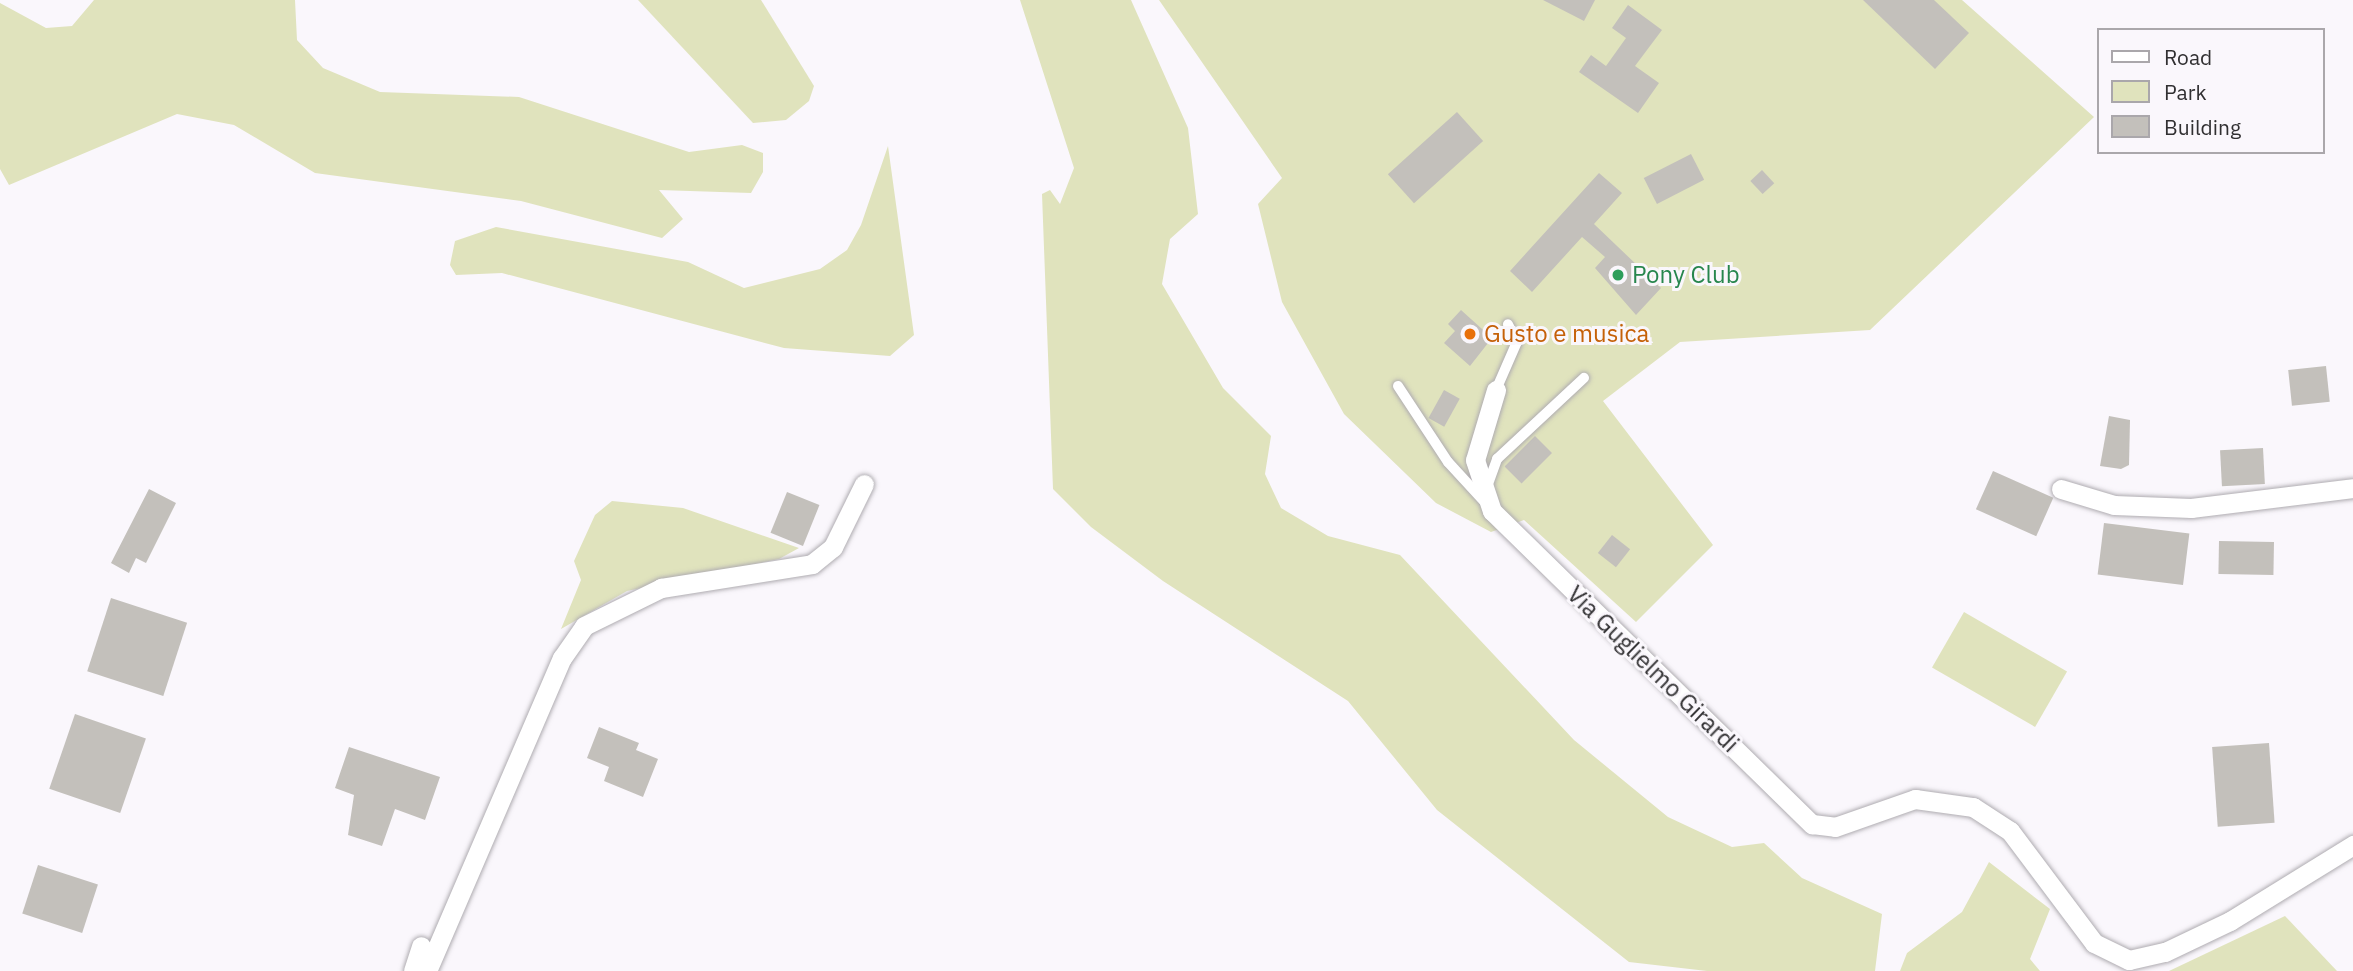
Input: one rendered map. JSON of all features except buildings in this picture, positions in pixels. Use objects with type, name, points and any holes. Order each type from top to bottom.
[{"type":"street","name":"Via Guglielmo Girardi","points":[[1496,390],[1475,460],[1489,505],[1803,817],[1821,827],[1915,799],[1973,807],[2010,831],[2094,943],[2129,960],[2165,952],[2218,927],[2353,845]]},
{"type":"street","points":[[427,971],[562,658],[584,626],[661,588],[812,564],[833,547],[864,484]]},
{"type":"street","points":[[2062,488],[2114,505],[2191,508],[2353,488]]},
{"type":"street","points":[[414,971],[421,946]]},
{"type":"lane","name":"Via Guglielmo Girardi","points":[[1496,390],[1517,342],[1508,324]]},
{"type":"lane","points":[[1489,505],[1496,459],[1584,378]]},
{"type":"lane","name":"Via Guglielmo Girardi","points":[[1398,386],[1448,462],[1489,505]]},
{"type":"green space","points":[[94,0],[295,0],[297,40],[323,68],[380,92],[519,97],[689,152],[742,145],[763,153],[763,172],[751,193],[659,190],[683,219],[662,238],[521,201],[315,173],[234,125],[177,114],[9,185],[0,169],[0,3],[46,28],[72,26]]},
{"type":"green space","points":[[638,0],[761,0],[814,86],[809,101],[786,120],[753,123]]},
{"type":"green space","points":[[1020,0],[1131,0],[1188,128],[1198,214],[1170,239],[1162,284],[1223,388],[1271,436],[1265,474],[1281,508],[1328,536],[1400,555],[1574,740],[1668,817],[1732,847],[1764,843],[1802,878],[1882,914],[1875,971],[1707,971],[1629,962],[1437,810],[1348,701],[1163,581],[1091,527],[1053,489],[1042,194],[1050,190],[1060,204],[1074,168]]},
{"type":"green space","points":[[1159,0],[1962,0],[2094,117],[1870,330],[1680,342],[1603,401],[1713,545],[1636,622],[1524,520],[1491,532],[1436,503],[1344,414],[1282,302],[1258,204],[1282,178]]},
{"type":"green space","points":[[888,146],[914,335],[890,356],[784,348],[502,273],[456,275],[450,265],[455,241],[496,227],[688,262],[744,288],[820,269],[847,250],[861,225]]},
{"type":"green space","points":[[612,501],[683,508],[799,548],[779,559],[627,591],[561,629],[581,580],[574,561],[595,515]]},
{"type":"green space","points":[[1964,612],[2067,671],[2035,727],[1932,667]]},
{"type":"green space","points":[[1989,862],[2050,909],[2030,959],[2040,971],[1900,971],[1907,953],[1962,912]]},
{"type":"green space","points":[[2285,916],[2337,971],[2169,971]]},
{"type":"place","name":"Pony Club","points":[[1618,275]]},
{"type":"place","name":"Gusto e musica","points":[[1470,334]]}]
